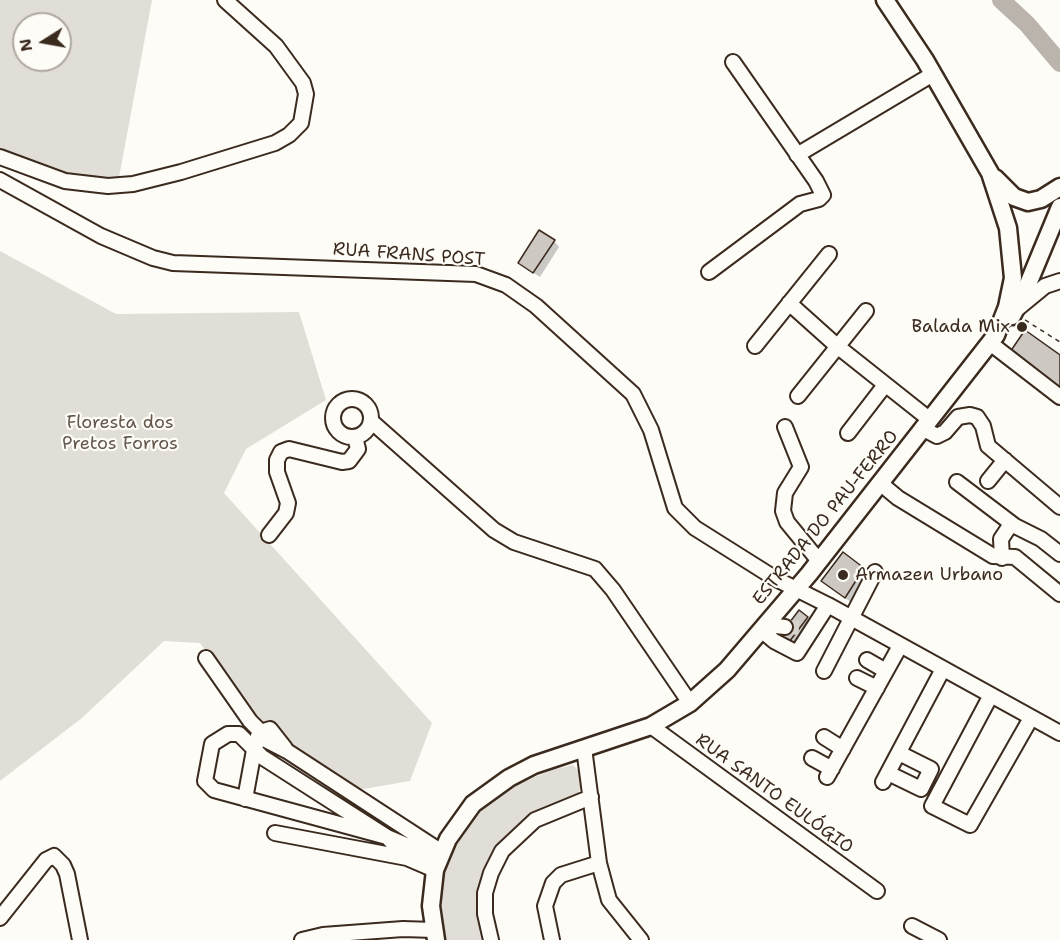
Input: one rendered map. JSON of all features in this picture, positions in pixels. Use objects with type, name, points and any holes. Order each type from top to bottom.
[{"type":"main road","name":"ESTRADA DO PAU-FERRO","points":[[435,935],[431,899],[438,861],[460,818],[488,791],[534,765],[651,726],[690,703],[727,670],[819,561],[993,339],[1010,295],[1013,256],[1008,228],[990,173],[933,74],[885,0]]},
{"type":"main road","points":[[990,173],[1008,192],[1028,202],[1041,199],[1060,187]]},
{"type":"main road","points":[[993,339],[1015,312],[1059,216]]},
{"type":"street","points":[[0,157],[65,182],[108,186],[133,184],[181,172],[275,142],[289,135],[301,123],[306,94],[303,83],[276,46],[225,0]]},
{"type":"street","points":[[709,272],[800,204],[819,199],[823,195],[816,181],[733,62]]},
{"type":"street","points":[[796,155],[933,74]]},
{"type":"street","name":"RUA FRANS POST","points":[[0,180],[101,236],[153,258],[173,263],[278,265],[476,274],[506,285],[536,306],[633,394],[647,418],[670,497],[683,517],[710,537],[796,589],[1060,734]]},
{"type":"street","points":[[755,346],[829,254]]},
{"type":"street","points":[[1015,312],[1045,286],[1060,281]]},
{"type":"street","points":[[789,303],[885,385],[937,436],[945,432],[958,417],[970,415],[976,417],[983,426],[988,446],[1060,507]]},
{"type":"street","points":[[798,396],[866,311]]},
{"type":"street","points":[[993,339],[1060,397]]},
{"type":"street","points":[[848,433],[885,385]]},
{"type":"street","points":[[371,421],[365,432],[355,437],[343,435],[335,427],[333,415],[339,404],[349,399],[361,401],[369,410],[371,421],[499,533],[514,542],[595,569],[613,590],[690,703]]},
{"type":"street","points":[[785,427],[801,467],[785,493],[783,511],[787,522],[819,561]]},
{"type":"street","points":[[269,535],[286,513],[288,503],[277,472],[277,460],[281,452],[289,449],[342,462],[349,461],[358,449],[355,437]]},
{"type":"street","points":[[988,481],[1005,460]]},
{"type":"street","points":[[957,482],[1011,524],[1041,539],[1060,554]]},
{"type":"street","points":[[880,483],[907,504],[993,556],[1015,557],[1060,594]]},
{"type":"street","points":[[1002,558],[1001,539],[1011,524]]},
{"type":"street","points":[[824,671],[875,572]]},
{"type":"street","points":[[765,625],[774,641],[796,653],[807,628],[828,605]]},
{"type":"street","points":[[765,625],[785,627]]},
{"type":"street","points":[[812,758],[829,773],[900,646]]},
{"type":"street","points":[[206,658],[260,734],[250,800]]},
{"type":"street","points":[[867,660],[886,670]]},
{"type":"street","points":[[899,753],[931,769],[921,789],[886,777],[943,669]]},
{"type":"street","points":[[857,678],[877,688]]},
{"type":"street","points":[[991,695],[932,806],[970,825],[1031,718]]},
{"type":"street","name":"RUA SANTO EULÓGIO","points":[[651,726],[877,891]]},
{"type":"street","points":[[260,734],[270,729],[288,751],[438,861]]},
{"type":"street","points":[[407,858],[387,837],[208,787],[205,781],[210,748],[215,741],[228,734],[239,734],[258,753],[387,837],[438,861]]},
{"type":"street","points":[[824,737],[843,749]]},
{"type":"street","points":[[584,748],[599,863],[612,906],[641,940]]},
{"type":"street","points":[[318,816],[322,807],[321,794]]},
{"type":"street","points":[[491,940],[485,914],[485,893],[491,873],[502,851],[536,820],[591,797]]},
{"type":"street","points":[[302,812],[303,837]]},
{"type":"street","points":[[275,833],[407,858],[438,861]]},
{"type":"street","points":[[0,918],[46,860],[54,856],[58,858],[67,874],[80,940]]},
{"type":"street","points":[[552,940],[545,906],[553,883],[561,875],[599,863]]},
{"type":"street","points":[[912,926],[939,940]]},
{"type":"street","points":[[302,940],[334,934],[403,929],[435,935]]},
{"type":"path","points":[[1015,312],[1060,342]]},
{"type":"green space","points":[[0,0],[152,0],[118,183],[0,167]]},
{"type":"green space","name":"Floresta dos Pretos Forros","points":[[0,251],[116,314],[299,312],[326,400],[246,449],[224,493],[432,723],[410,781],[352,791],[266,731],[200,643],[164,641],[82,718],[0,781]]},
{"type":"green space","points":[[573,765],[580,772],[583,782],[578,794],[540,809],[525,819],[497,844],[485,866],[476,913],[483,940],[444,940],[438,914],[442,867],[459,831],[488,800],[505,789],[555,769]]},
{"type":"building","points":[[539,230],[555,240],[533,273],[518,263]]},
{"type":"building","points":[[1025,330],[1060,355],[1060,388],[1010,352]]},
{"type":"building","name":"Armazen Urbano","points":[[843,552],[864,568],[845,598],[821,581]]},
{"type":"building","points":[[799,610],[808,617],[786,646],[777,639]]},
{"type":"waterway","points":[[1001,0],[1027,24],[1060,63]]},
{"type":"tunnel","points":[[785,627],[800,628]]},
{"type":"place","name":"Balada Mix","points":[[1022,327]]},
{"type":"place","name":"Armazen Urbano","points":[[843,575]]}]
